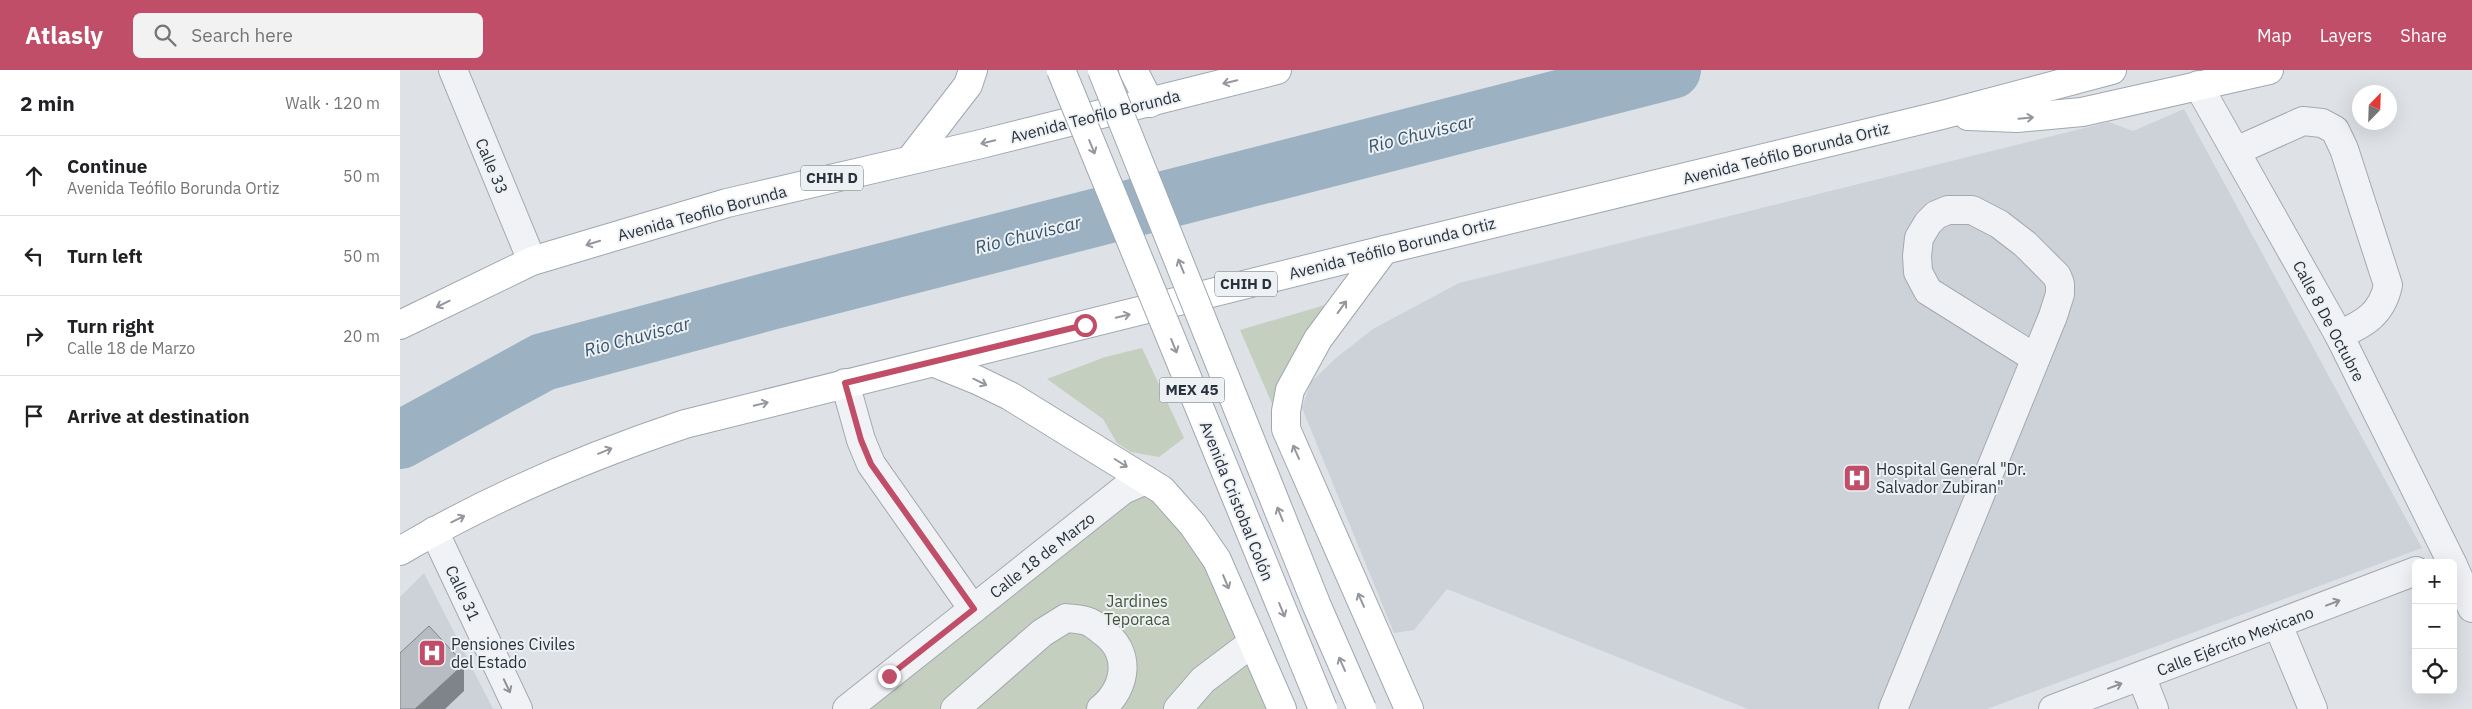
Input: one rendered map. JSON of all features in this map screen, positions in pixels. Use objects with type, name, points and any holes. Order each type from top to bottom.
[{"type":"main road","points":[[910,160],[968,85],[973,70]]},
{"type":"main road","name":"Avenida Cristobal Colón","points":[[1061,70],[1323,709]]},
{"type":"main road","name":"MEX 45","points":[[1102,70],[1317,606],[1362,709]]},
{"type":"main road","points":[[1133,70],[1150,103]]},
{"type":"main road","name":"Avenida Teofilo Borunda","points":[[400,325],[532,261],[727,202],[1150,103],[1278,70]]},
{"type":"main road","name":"Avenida Teófilo Borunda Ortiz","points":[[400,551],[434,531],[551,474],[613,448],[685,424],[1384,250],[1942,115],[2112,70]]},
{"type":"main road","points":[[1942,115],[2017,118],[2082,112],[2269,70]]},
{"type":"main road","points":[[1384,250],[1318,339],[1300,370],[1290,390],[1286,411],[1286,429],[1409,709]]},
{"type":"main road","points":[[935,363],[1010,396],[1162,490],[1193,526],[1217,560],[1282,709]]},
{"type":"street","name":"Calle 33","points":[[453,70],[532,261]]},
{"type":"street","name":"Calle 8 De Octubre","points":[[2198,85],[2339,335],[2447,559]]},
{"type":"street","points":[[2236,151],[2303,121],[2322,123],[2335,130],[2344,149],[2388,285],[2385,298],[2376,313],[2365,323],[2339,335]]},
{"type":"street","points":[[1893,709],[2035,358],[2060,294],[2060,284],[2057,276],[2025,244],[1999,224],[1972,210],[1948,210],[1936,215],[1928,223],[1919,238],[1917,256],[1918,272],[1928,291],[2035,358]]},
{"type":"street","points":[[845,383],[861,440],[871,464],[974,609]]},
{"type":"street","name":"Calle 18 de Marzo","points":[[846,709],[1123,490],[1146,480]]},
{"type":"street","name":"Calle 31","points":[[434,531],[518,709]]},
{"type":"street","name":"Calle Ejército Mexicano","points":[[2070,706],[2141,676],[2278,625],[2412,572]]},
{"type":"street","name":"Calle 8 De Octubre","points":[[2457,579],[2472,607]]},
{"type":"street","points":[[955,709],[1042,633],[1066,618],[1090,622],[1110,636],[1123,658],[1118,690],[1101,709]]},
{"type":"street","points":[[2278,625],[2314,709]]},
{"type":"street","points":[[1178,709],[1203,680],[1252,643]]},
{"type":"street","points":[[2141,676],[2154,709]]},
{"type":"shaded area","name":"Hospital General \"Dr. Salvador Zubiran\"","points":[[2184,109],[2422,548],[1987,709],[1748,709],[1447,589],[1414,630],[1394,633],[1302,408],[1311,382],[1336,358],[1373,329],[1459,283],[2109,122],[2133,131]]},
{"type":"shaded area","name":"Pensiones Civiles del Estado","points":[[424,573],[493,709],[400,709],[400,597]]},
{"type":"green space","points":[[1366,293],[1289,370],[1273,406],[1240,330]]},
{"type":"green space","points":[[1142,348],[1184,438],[1159,457],[1131,452],[1117,443],[1103,419],[1047,379],[1105,357]]},
{"type":"green space","name":"Jardines Teporaca","points":[[1162,484],[1282,709],[860,709],[1123,492]]},
{"type":"building","points":[[429,626],[464,664],[415,709],[400,709],[400,653]]},
{"type":"waterway","name":"Rio Chuviscar","points":[[400,440],[543,362],[770,301],[1672,70]]},
{"type":"place","name":"Hospital General \"Dr. Salvador Zubiran\"","points":[[1857,478]]},
{"type":"place","name":"Pensiones Civiles del Estado","points":[[432,653]]},
{"type":"route","points":[[889,676],[974,609],[871,464],[861,440],[845,383],[935,363],[1085,325]]}]
